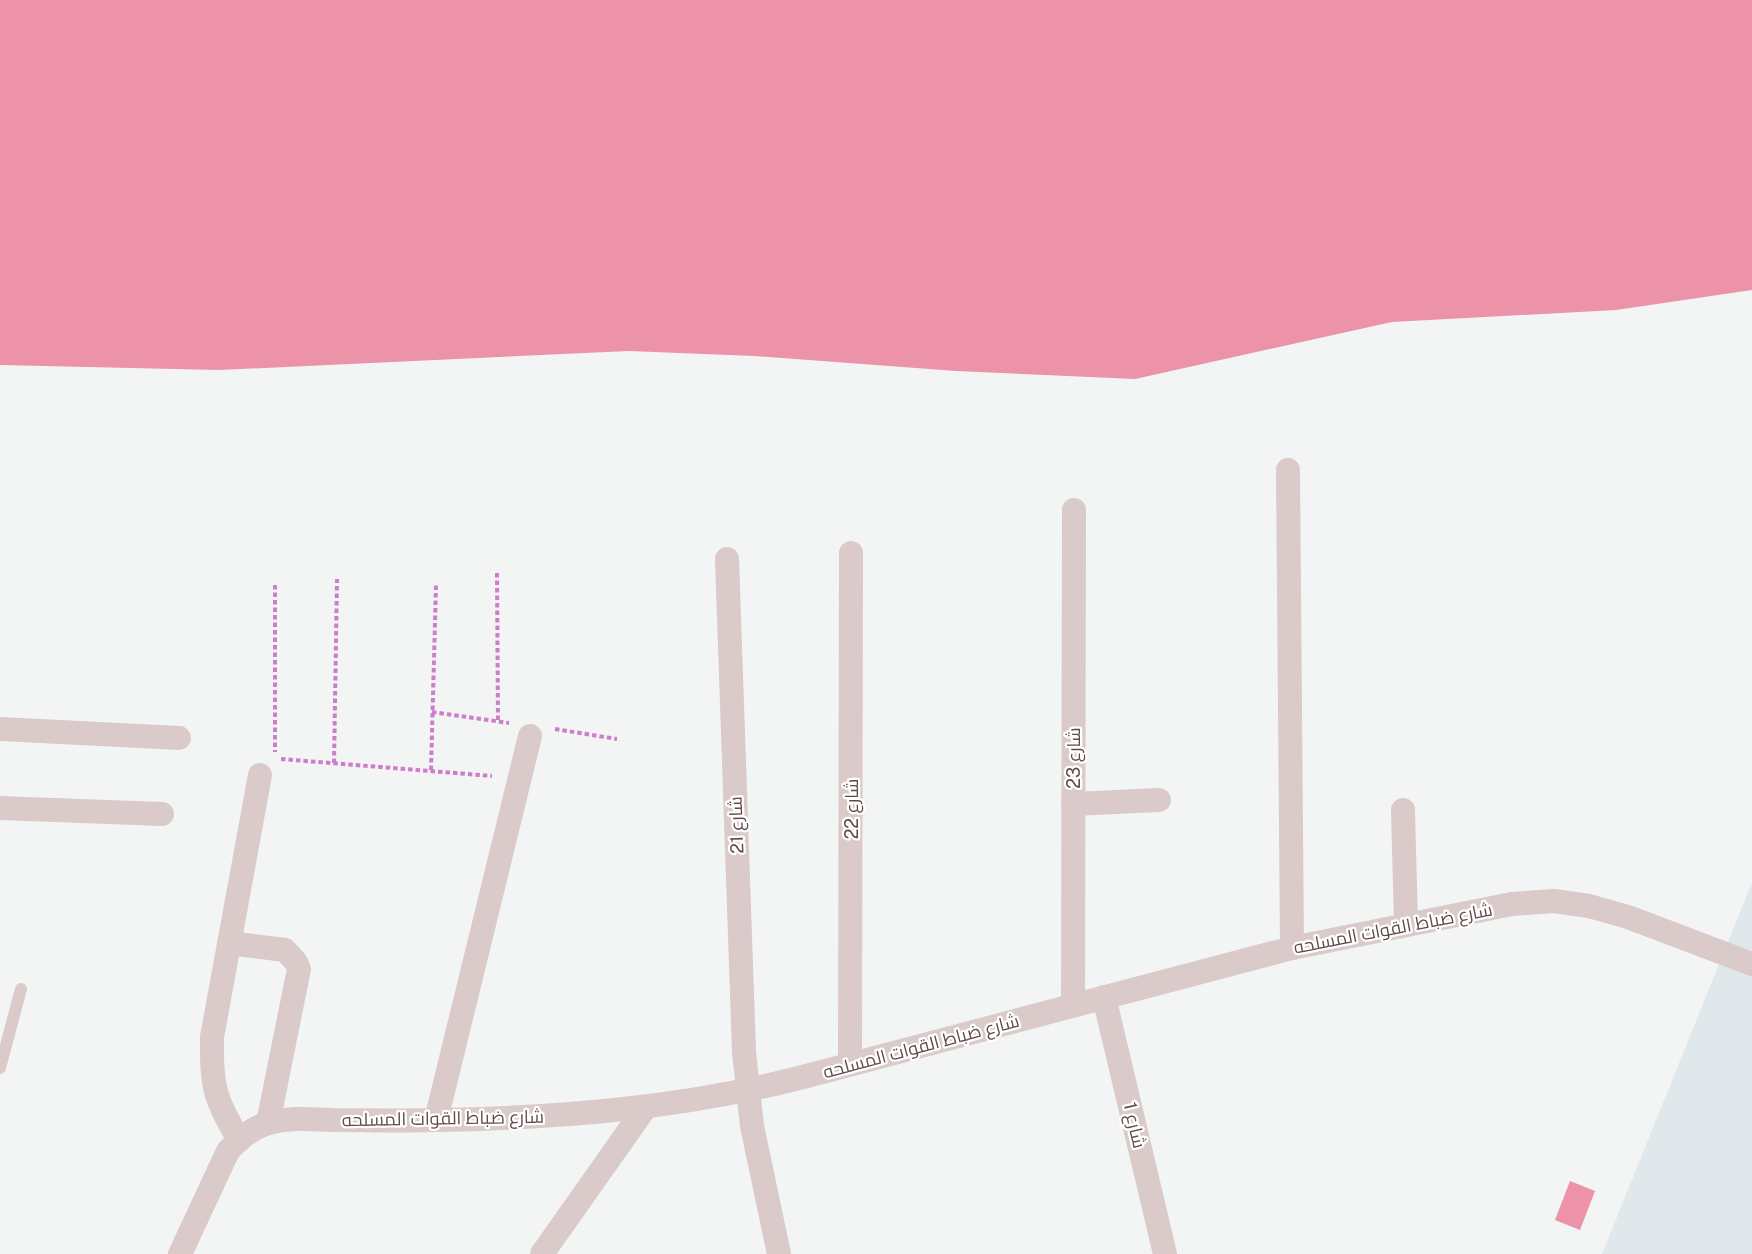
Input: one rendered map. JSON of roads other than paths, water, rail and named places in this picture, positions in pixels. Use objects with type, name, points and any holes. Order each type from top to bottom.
[{"type":"street","points":[[1288,470],[1292,948]]},
{"type":"street","name":"شارع 23","points":[[1073,1005],[1074,510]]},
{"type":"street","name":"شارع 22","points":[[850,1064],[851,553]]},
{"type":"street","name":"شارع 21","points":[[728,559],[742,1012],[748,1091],[758,1159],[779,1254]]},
{"type":"street","points":[[0,729],[179,738]]},
{"type":"street","points":[[436,1120],[530,736]]},
{"type":"street","points":[[239,1140],[221,1108],[212,1073],[212,1037],[260,775]]},
{"type":"street","points":[[1073,804],[1159,800]]},
{"type":"street","points":[[0,808],[162,814]]},
{"type":"street","points":[[1403,810],[1406,925]]},
{"type":"street","name":"شارع ضباط القوات المسلحه","points":[[180,1254],[228,1151],[254,1129],[268,1123],[299,1119],[436,1120],[580,1114],[645,1108],[748,1091],[1292,948],[1512,904],[1554,900],[1589,906],[1628,916],[1752,964]]},
{"type":"street","points":[[229,943],[285,950],[299,969],[268,1123]]},
{"type":"street","name":"شارع 1","points":[[1104,997],[1165,1254]]},
{"type":"street","points":[[542,1254],[645,1108]]},
{"type":"lane","points":[[0,1068],[21,989]]}]
